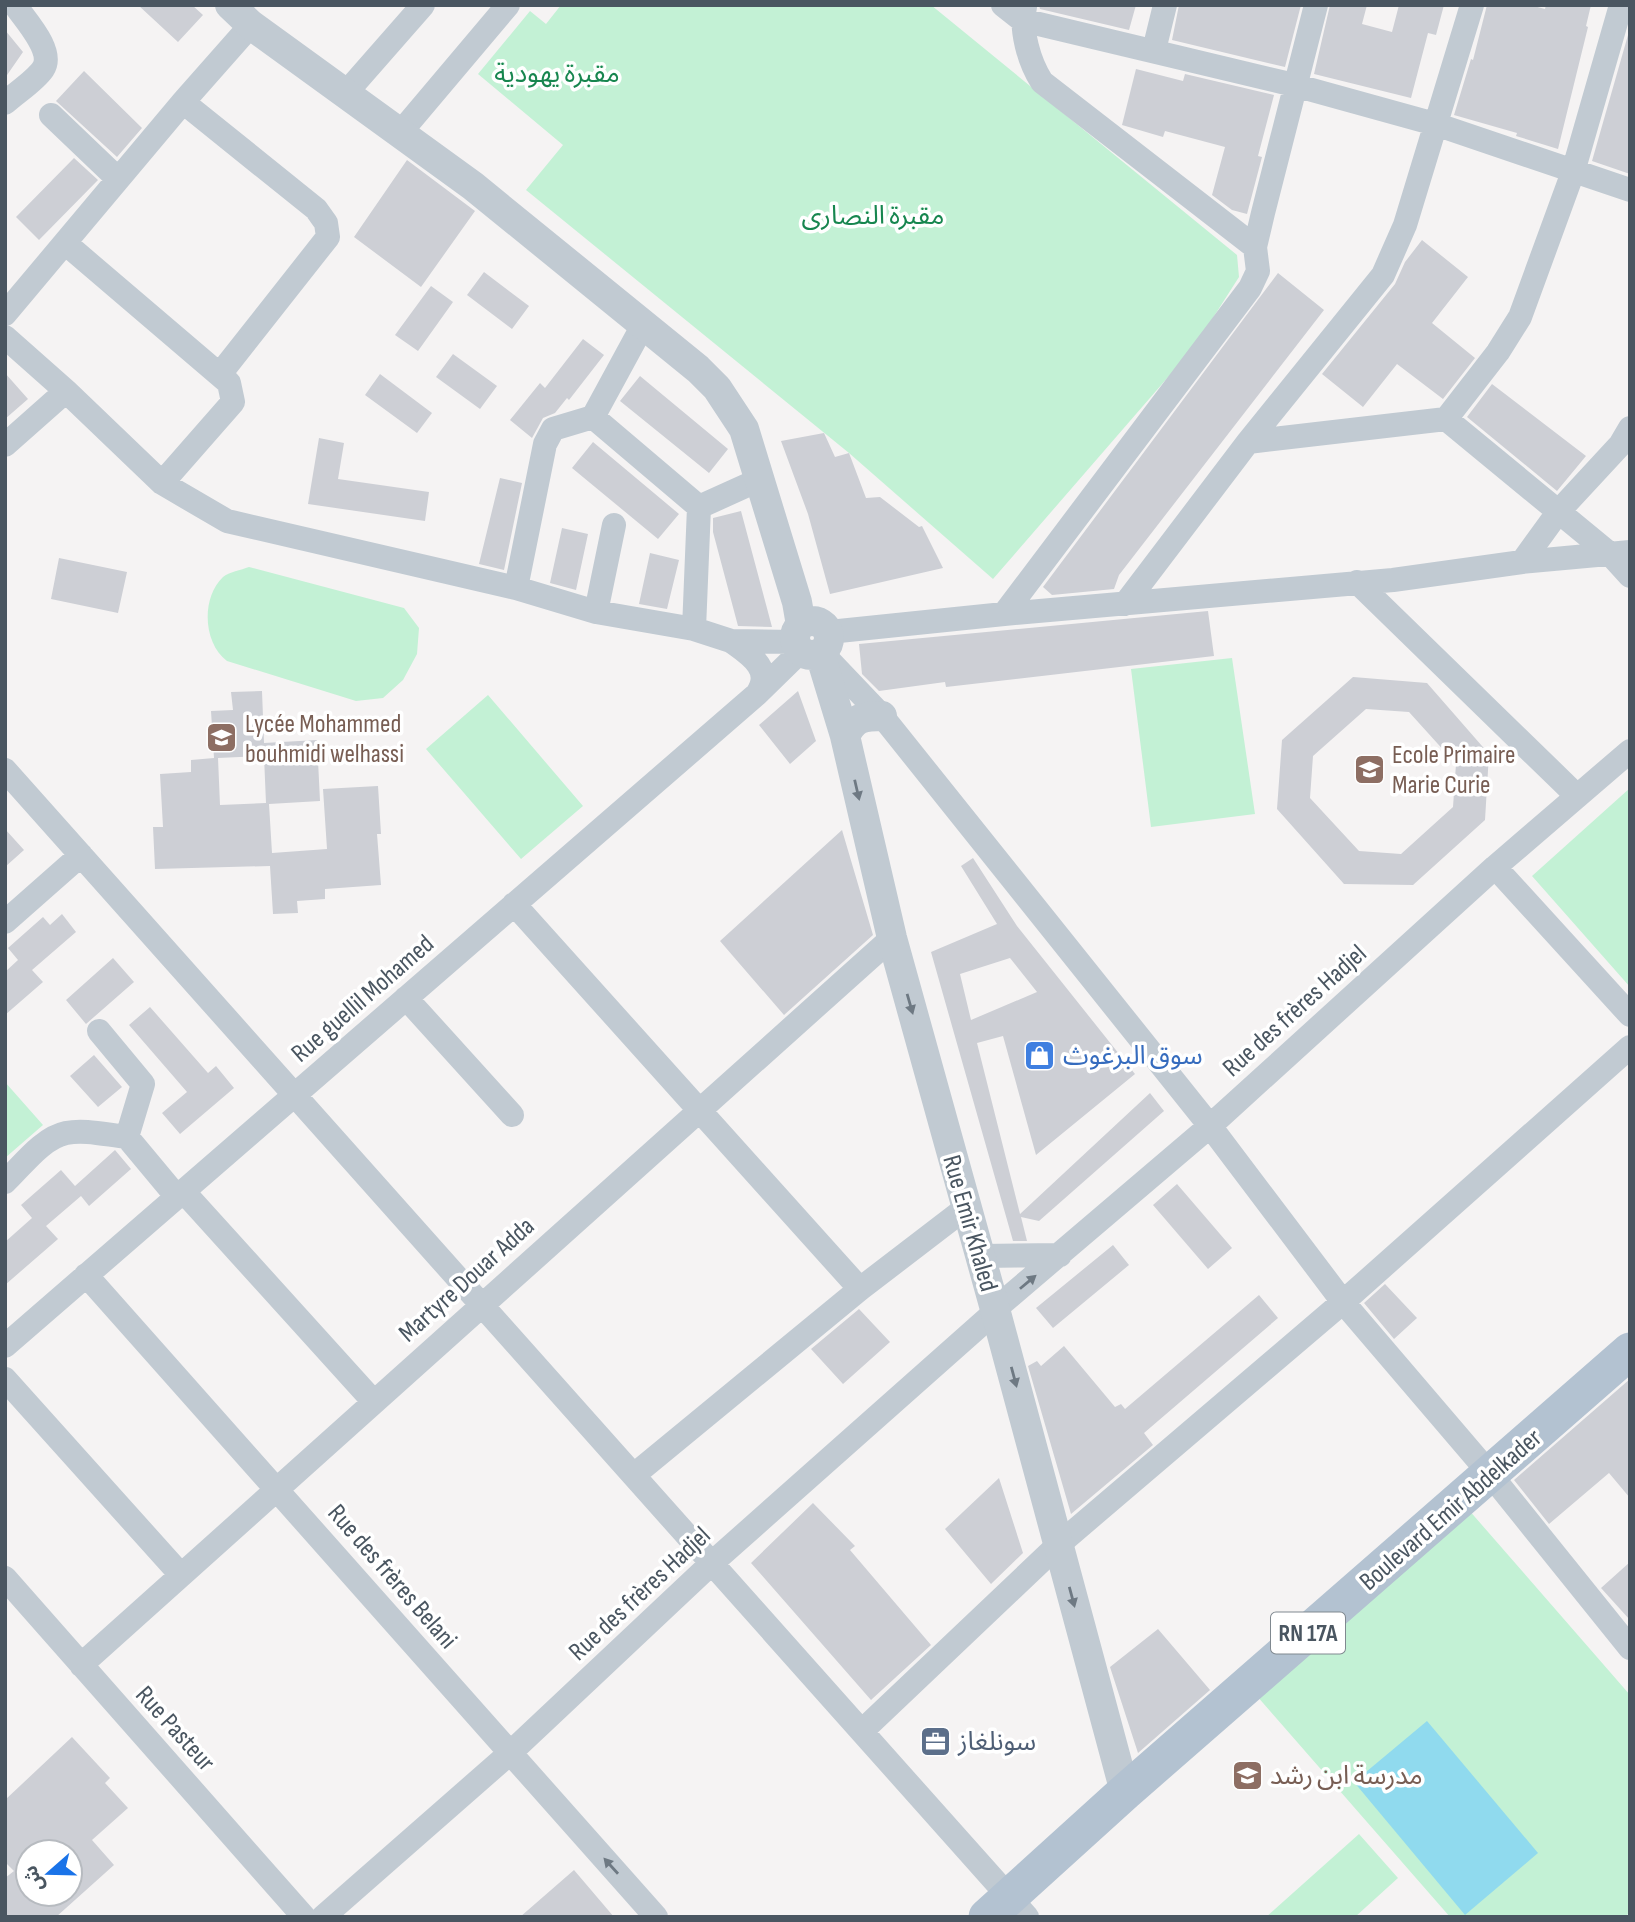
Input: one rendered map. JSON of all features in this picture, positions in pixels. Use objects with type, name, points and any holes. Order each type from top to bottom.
[{"type":"main road","name":"Boulevard Emir Abdelkader","points":[[1008,1910],[1125,1793],[1630,1351]]},
{"type":"street","points":[[5,103],[44,68],[47,59],[44,46],[15,5]]},
{"type":"street","points":[[345,94],[424,5]]},
{"type":"street","points":[[400,133],[508,5]]},
{"type":"street","points":[[1003,5],[1154,50],[1435,124],[1630,190]]},
{"type":"street","points":[[1154,50],[1165,5]]},
{"type":"street","points":[[1004,614],[1250,288],[1258,271],[1255,247],[1316,5]]},
{"type":"street","points":[[1125,604],[1248,442],[1382,275],[1405,225],[1472,5]]},
{"type":"street","points":[[1248,442],[1446,419],[1498,352],[1520,317],[1573,172],[1621,5]]},
{"type":"street","points":[[1024,13],[1035,70],[1042,82],[1255,247]]},
{"type":"street","points":[[5,314],[183,102],[241,15]]},
{"type":"street","name":"Rue Emir Khaled","points":[[241,15],[473,186],[698,369],[717,388],[744,429],[797,603],[845,736],[892,938],[996,1310],[1125,1793]]},
{"type":"street","points":[[183,102],[316,209],[326,223],[328,237],[220,373]]},
{"type":"street","points":[[51,114],[118,179]]},
{"type":"street","points":[[65,243],[229,383],[233,401],[162,483]]},
{"type":"street","points":[[516,588],[545,444],[553,429],[593,417],[643,325]]},
{"type":"street","points":[[5,337],[162,483],[227,522],[516,588],[596,612],[694,629],[731,641],[756,658],[761,667],[761,688],[757,694]]},
{"type":"street","points":[[5,445],[66,391]]},
{"type":"street","points":[[593,417],[699,508]]},
{"type":"street","points":[[1446,419],[1559,511],[1620,553],[1630,576]]},
{"type":"street","points":[[1522,562],[1559,511],[1620,445],[1630,428]]},
{"type":"street","points":[[699,508],[761,479]]},
{"type":"street","points":[[694,629],[699,508]]},
{"type":"street","points":[[596,612],[614,525]]},
{"type":"street","points":[[731,641],[811,643],[1004,614],[1393,580],[1522,562],[1620,553]]},
{"type":"street","points":[[1357,582],[1577,796]]},
{"type":"street","points":[[811,643],[882,716],[1210,1126],[1343,1302],[1490,1474],[1630,1648]]},
{"type":"street","name":"Rue guellil Mohamed","points":[[5,1346],[757,694],[811,643]]},
{"type":"street","points":[[845,736],[853,722],[864,716],[882,716]]},
{"type":"street","name":"Rue des frères Hadjel","points":[[323,1917],[510,1753],[712,1563],[996,1310],[1210,1126],[1495,867],[1577,796],[1627,758]]},
{"type":"street","points":[[5,770],[862,1731],[1008,1910]]},
{"type":"street","points":[[5,922],[82,855]]},
{"type":"street","points":[[1495,867],[1630,1015]]},
{"type":"street","points":[[514,904],[860,1289]]},
{"type":"street","name":"Martyre Douar Adda","points":[[80,1665],[892,938]]},
{"type":"street","points":[[406,998],[512,1115]]},
{"type":"street","points":[[99,1031],[143,1084],[127,1137]]},
{"type":"street","points":[[862,1731],[1058,1545],[1343,1302],[1630,1047]]},
{"type":"street","points":[[5,1182],[48,1141],[63,1133],[81,1132],[127,1137],[374,1402]]},
{"type":"street","points":[[634,1475],[860,1289],[967,1206]]},
{"type":"street","points":[[981,1256],[1060,1255]]},
{"type":"street","name":"Rue des frères Belani","points":[[86,1275],[656,1917]]},
{"type":"street","points":[[5,1379],[181,1575]]},
{"type":"street","name":"Rue Pasteur","points":[[5,1578],[304,1917]]},
{"type":"green space","name":"مقبرة النصارى","points":[[561,5],[931,5],[1237,255],[1239,277],[1195,346],[993,579],[849,453],[526,190],[563,145],[478,74],[530,11],[546,24]]},
{"type":"green space","points":[[249,567],[404,608],[419,628],[417,654],[403,680],[383,698],[356,701],[227,661],[219,653],[209,632],[208,608],[211,596],[223,577]]},
{"type":"green space","points":[[1232,658],[1255,814],[1151,827],[1131,669]]},
{"type":"green space","points":[[488,695],[583,806],[521,859],[426,749]]},
{"type":"green space","points":[[1630,788],[1630,987],[1532,876]]},
{"type":"green space","points":[[5,1082],[43,1125],[5,1158]]},
{"type":"green space","points":[[1468,1509],[1630,1695],[1630,1912],[1625,1917],[1450,1917],[1256,1695]]},
{"type":"green space","points":[[1359,1834],[1398,1878],[1355,1917],[1266,1917]]},
{"type":"water","points":[[1427,1721],[1538,1853],[1465,1915],[1354,1782]]},
{"type":"building","points":[[138,5],[192,5],[203,15],[178,42]]},
{"type":"building","points":[[1039,5],[1136,5],[1129,30],[1040,9]]},
{"type":"building","points":[[1179,5],[1301,5],[1285,67],[1172,40]]},
{"type":"building","points":[[1330,5],[1367,5],[1362,24],[1392,32],[1399,5],[1444,5],[1436,35],[1428,33],[1411,98],[1314,74]]},
{"type":"building","points":[[1487,5],[1530,5],[1545,9],[1546,5],[1591,5],[1558,149],[1516,136],[1517,133],[1454,115],[1471,59],[1473,60]]},
{"type":"building","points":[[1630,28],[1630,174],[1592,161]]},
{"type":"building","points":[[5,30],[23,52],[5,78]]},
{"type":"building","points":[[1136,69],[1183,81],[1185,74],[1274,95],[1258,156],[1262,157],[1247,214],[1232,210],[1212,195],[1225,147],[1165,131],[1163,137],[1122,125]]},
{"type":"building","points":[[84,71],[142,128],[117,157],[56,101]]},
{"type":"building","points":[[74,158],[98,180],[39,240],[16,217]]},
{"type":"building","points":[[407,160],[475,211],[421,287],[354,237]]},
{"type":"building","points":[[1422,240],[1468,277],[1432,323],[1475,358],[1443,399],[1397,364],[1363,407],[1322,374],[1395,284],[1405,262]]},
{"type":"building","points":[[484,272],[529,306],[512,329],[467,295]]},
{"type":"building","points":[[1278,273],[1324,310],[1119,575],[1114,589],[1052,595],[1043,587]]},
{"type":"building","points":[[431,286],[453,302],[418,351],[395,335]]},
{"type":"building","points":[[583,339],[604,355],[569,400],[567,398],[555,413],[543,418],[532,438],[510,420],[540,383],[545,388]]},
{"type":"building","points":[[453,354],[497,386],[480,409],[436,377]]},
{"type":"building","points":[[5,373],[28,399],[5,419]]},
{"type":"building","points":[[380,374],[432,413],[417,433],[365,395]]},
{"type":"building","points":[[640,376],[728,449],[709,473],[620,401]]},
{"type":"building","points":[[1492,384],[1586,456],[1557,491],[1467,417]]},
{"type":"building","points":[[824,433],[835,457],[849,453],[866,498],[880,497],[919,527],[922,526],[943,568],[830,594],[808,514],[781,441]]},
{"type":"building","points":[[319,438],[344,443],[338,479],[429,492],[425,521],[308,504]]},
{"type":"building","points":[[593,442],[679,514],[658,539],[572,468]]},
{"type":"building","points":[[500,478],[522,483],[504,570],[479,564]]},
{"type":"building","points":[[741,511],[772,627],[738,626],[713,532],[713,518]]},
{"type":"building","points":[[562,528],[588,534],[576,590],[550,583]]},
{"type":"building","points":[[650,553],[679,560],[667,609],[639,604]]},
{"type":"building","points":[[59,558],[127,572],[118,613],[51,599]]},
{"type":"building","points":[[1208,611],[1214,656],[946,687],[945,682],[879,691],[862,674],[859,644]]},
{"type":"building","points":[[1353,677],[1427,683],[1489,754],[1485,820],[1413,885],[1344,884],[1277,809],[1282,740]],"holes":[[[1366,709],[1409,712],[1456,764],[1453,807],[1401,854],[1359,851],[1310,798],[1313,756]]]},
{"type":"building","points":[[262,691],[264,743],[317,740],[320,801],[269,804],[272,853],[327,849],[323,789],[378,786],[381,834],[377,834],[381,885],[325,889],[325,899],[297,901],[298,913],[273,914],[270,866],[155,869],[153,827],[163,827],[160,774],[191,772],[191,760],[214,758],[211,711],[233,710],[231,692]],"holes":[[[264,756],[266,803],[220,805],[218,758]]]},
{"type":"building","points":[[798,691],[816,741],[790,764],[759,725]]},
{"type":"building","points":[[5,829],[24,850],[5,867]]},
{"type":"building","points":[[842,830],[873,935],[784,1015],[720,941]]},
{"type":"building","name":"سوق البرغوث","points":[[973,858],[1017,926],[1135,1074],[1036,1155],[1003,1036],[977,1043],[1020,1214],[1150,1093],[1164,1111],[1039,1221],[1021,1217],[1027,1241],[1013,1241],[931,952],[997,924],[961,866]],"holes":[[[1010,958],[1037,992],[971,1020],[960,974]]]},
{"type":"building","points":[[62,914],[76,932],[32,970],[43,982],[5,1015],[5,972],[18,960],[8,948],[43,917],[50,925]]},
{"type":"building","points":[[113,958],[134,982],[86,1024],[66,1000]]},
{"type":"building","points":[[150,1007],[208,1073],[216,1066],[234,1088],[180,1134],[162,1113],[187,1092],[129,1025]]},
{"type":"building","points":[[94,1055],[122,1087],[98,1107],[70,1076]]},
{"type":"building","points":[[115,1150],[131,1169],[89,1206],[81,1196],[46,1226],[58,1239],[5,1285],[5,1242],[32,1218],[21,1205],[61,1170],[75,1186]]},
{"type":"building","points":[[1177,1184],[1232,1248],[1208,1269],[1153,1205]]},
{"type":"building","points":[[1113,1245],[1129,1265],[1053,1328],[1036,1308]]},
{"type":"building","points":[[1385,1284],[1417,1318],[1394,1339],[1364,1303]]},
{"type":"building","points":[[1259,1295],[1278,1318],[1144,1433],[1153,1445],[1071,1514],[1028,1366],[1037,1361],[1041,1366],[1064,1346],[1115,1407],[1121,1404],[1125,1409]]},
{"type":"building","points":[[859,1309],[890,1342],[843,1384],[811,1349]]},
{"type":"building","points":[[1630,1379],[1630,1498],[1609,1473],[1549,1524],[1514,1480]]},
{"type":"building","points":[[999,1478],[1023,1553],[991,1584],[945,1529]]},
{"type":"building","points":[[813,1503],[855,1546],[850,1550],[931,1645],[871,1700],[751,1563]]},
{"type":"building","points":[[1630,1562],[1630,1620],[1601,1588]]},
{"type":"building","points":[[1158,1629],[1210,1690],[1138,1753],[1110,1667]]},
{"type":"building","points":[[72,1737],[110,1778],[105,1783],[128,1808],[92,1840],[114,1865],[84,1892],[84,1838],[14,1838],[14,1871],[5,1862],[5,1800]]},
{"type":"building","points":[[574,1870],[614,1917],[520,1917]]},
{"type":"building","points":[[14,1871],[14,1908],[66,1908],[56,1917],[5,1917],[5,1878]]},
{"type":"place","name":"Lycée Mohammed bouhmidi welhassi","points":[[222,738]]},
{"type":"place","name":"Ecole Primaire Marie Curie","points":[[1369,769]]},
{"type":"place","name":"سوق البرغوث","points":[[1040,1055]]},
{"type":"place","name":"سونلغاز","points":[[935,1741]]},
{"type":"place","name":"مدرسة ابن رشد","points":[[1247,1775]]},
{"type":"park label","name":"مقبرة يهودية","points":[[557,73]]}]
